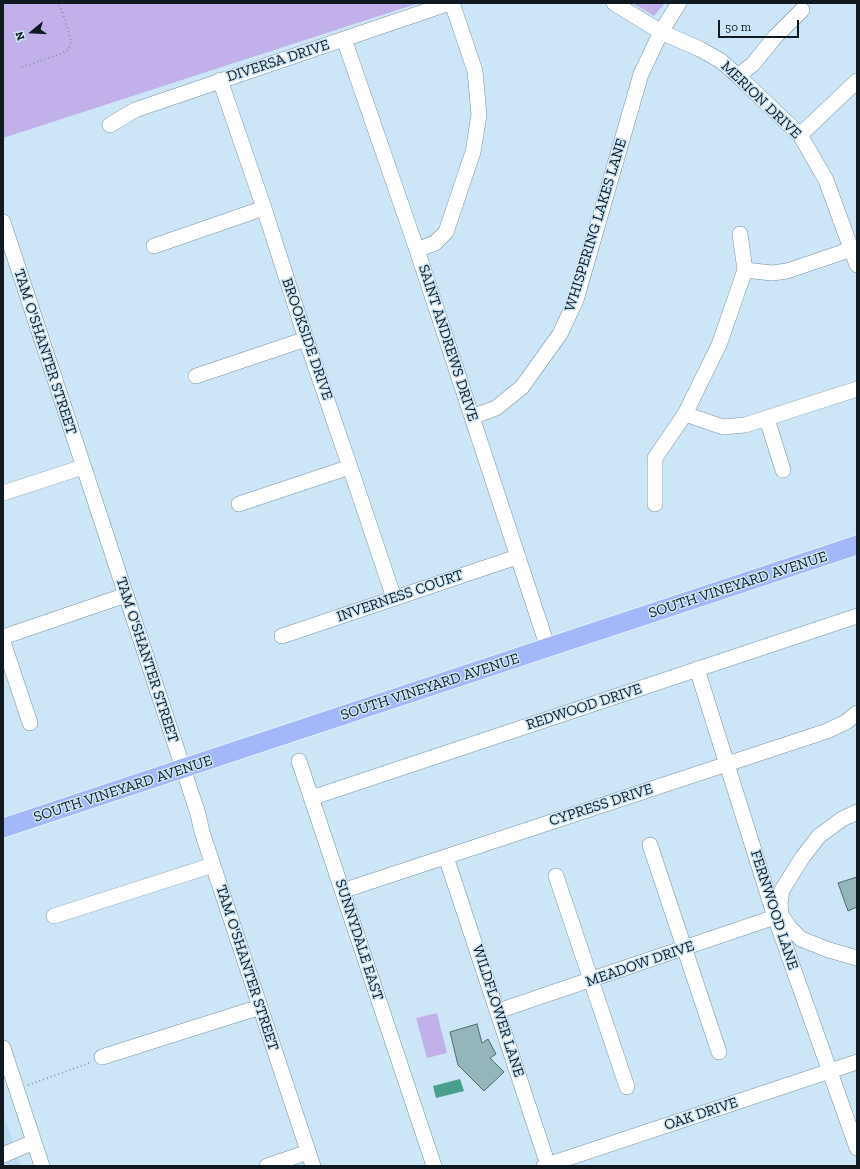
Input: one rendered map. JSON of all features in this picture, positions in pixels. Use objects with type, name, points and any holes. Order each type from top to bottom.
[{"type":"main road","name":"SOUTH VINEYARD AVENUE","points":[[3,828],[857,545]]},
{"type":"street","name":"DIVERSA DRIVE","points":[[110,125],[135,110],[451,3]]},
{"type":"street","points":[[417,250],[436,243],[446,232],[472,152],[479,115],[475,71],[451,3]]},
{"type":"street","points":[[614,3],[661,32]]},
{"type":"street","name":"WHISPERING LAKES LANE","points":[[472,417],[496,408],[522,387],[560,334],[576,300],[641,74],[661,32],[679,3]]},
{"type":"street","points":[[738,76],[753,64],[775,36],[802,10]]},
{"type":"street","name":"MERION DRIVE","points":[[661,32],[700,49],[721,61],[800,135],[826,180],[857,265]]},
{"type":"street","name":"SAINT ANDREWS DRIVE","points":[[344,39],[417,250],[548,648]]},
{"type":"street","name":"BROOKSIDE DRIVE","points":[[220,80],[394,598]]},
{"type":"street","points":[[800,135],[857,81]]},
{"type":"street","points":[[154,246],[264,208]]},
{"type":"street","name":"TAM O'SHANTER STREET","points":[[3,222],[310,1159]]},
{"type":"street","points":[[655,504],[655,458],[685,414],[719,345],[745,270],[740,234]]},
{"type":"street","points":[[745,270],[772,273],[787,271],[852,249]]},
{"type":"street","points":[[196,376],[306,339]]},
{"type":"street","points":[[685,414],[723,427],[745,425],[767,419],[857,388]]},
{"type":"street","points":[[767,419],[783,470]]},
{"type":"street","points":[[3,494],[83,467]]},
{"type":"street","points":[[239,504],[350,467]]},
{"type":"street","name":"INVERNESS COURT","points":[[282,636],[517,557]]},
{"type":"street","points":[[3,637],[126,595]]},
{"type":"street","name":"REDWOOD DRIVE","points":[[312,798],[857,616]]},
{"type":"street","points":[[3,642],[30,723]]},
{"type":"street","name":"FERNWOOD LANE","points":[[697,669],[778,916],[857,1148]]},
{"type":"street","name":"CYPRESS DRIVE","points":[[342,891],[827,731],[846,722],[857,713]]},
{"type":"street","name":"SUNNYDALE EAST","points":[[299,761],[434,1166]]},
{"type":"street","points":[[857,812],[829,827],[819,836],[802,858],[782,890],[778,916],[801,938],[829,950],[857,958]]},
{"type":"street","points":[[650,845],[719,1052]]},
{"type":"street","name":"WILDFLOWER LANE","points":[[446,857],[498,1011],[546,1165]]},
{"type":"street","points":[[54,916],[213,865]]},
{"type":"street","points":[[556,876],[627,1087]]},
{"type":"street","name":"MEADOW DRIVE","points":[[498,1011],[591,981],[778,916]]},
{"type":"street","points":[[102,1057],[260,1007]]},
{"type":"street","points":[[3,1048],[42,1166]]},
{"type":"street","name":"OAK DRIVE","points":[[546,1165],[857,1062]]},
{"type":"street","points":[[3,1155],[34,1142]]},
{"type":"street","points":[[267,1166],[310,1159]]},
{"type":"path","points":[[22,67],[63,53],[69,49],[71,42],[68,30],[62,11],[57,3]]},
{"type":"path","points":[[16,1088],[80,1067],[102,1057]]},
{"type":"shaded area","points":[[3,3],[419,3],[3,138]]},
{"type":"shaded area","points":[[633,3],[665,3],[654,16]]},
{"type":"shaded area","points":[[437,1013],[447,1053],[427,1058],[416,1018]]},
{"type":"shaded area","points":[[460,1079],[464,1091],[436,1098],[433,1086]]},
{"type":"shaded area","points":[[3,1113],[21,1166],[3,1166]]},
{"type":"building","points":[[857,877],[857,907],[848,911],[838,883]]},
{"type":"building","points":[[477,1024],[482,1043],[488,1039],[496,1054],[490,1058],[504,1072],[484,1091],[458,1065],[450,1032]]}]
